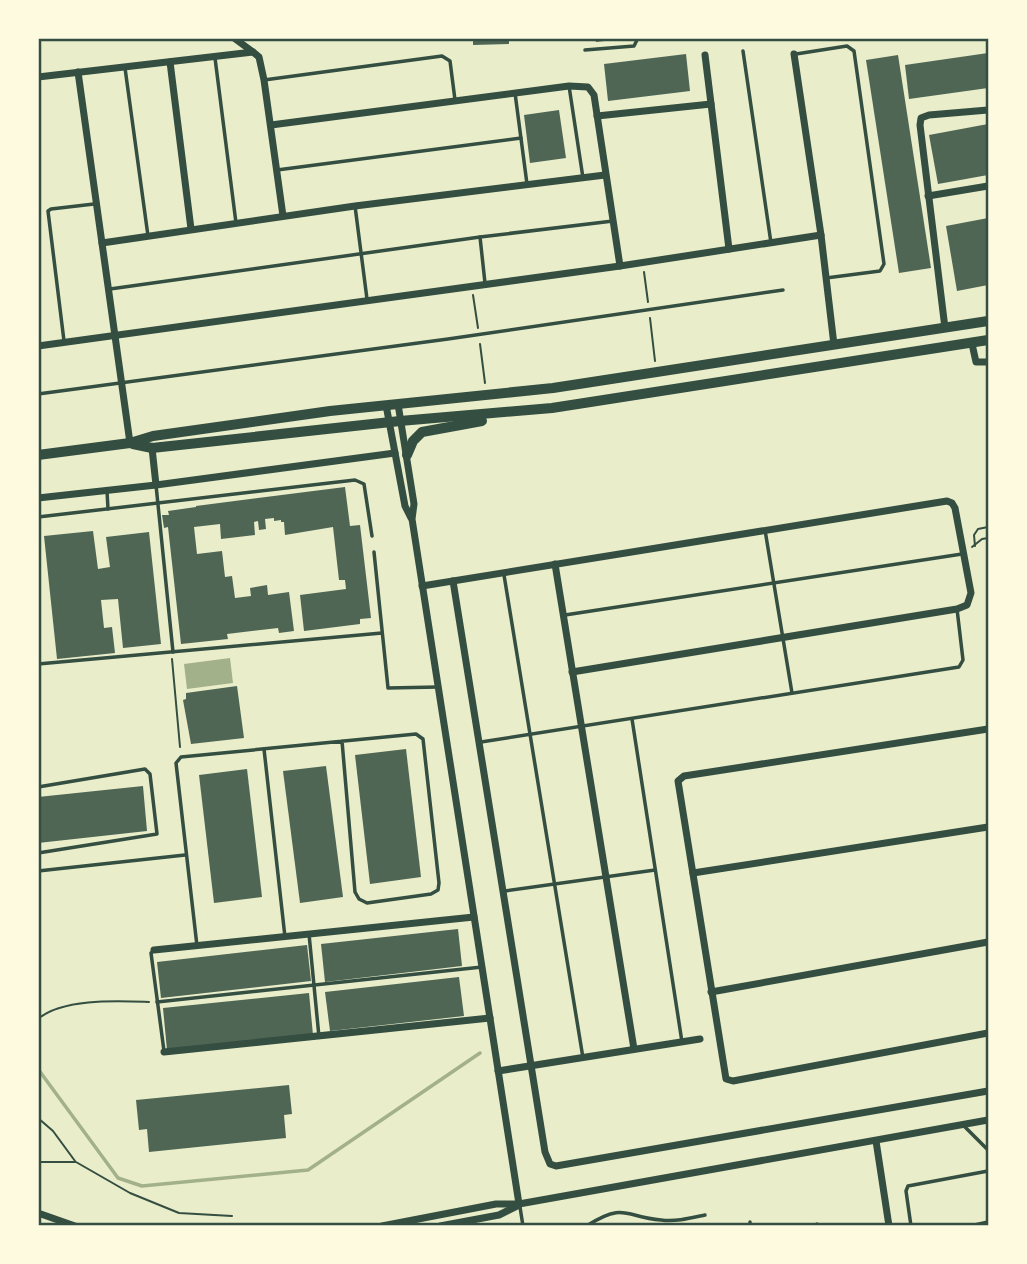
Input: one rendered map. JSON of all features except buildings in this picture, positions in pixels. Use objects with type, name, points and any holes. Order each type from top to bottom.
[{"type":"main road","points":[[38,454],[392,404],[553,388],[989,321]]},
{"type":"main road","points":[[407,455],[413,441],[422,432],[515,413],[989,340]]},
{"type":"main road","points":[[130,443],[152,448],[395,421],[515,413]]},
{"type":"street","points":[[234,38],[259,57],[283,216]]},
{"type":"street","points":[[38,77],[253,52]]},
{"type":"street","points":[[794,54],[821,235],[834,345]]},
{"type":"street","points":[[705,55],[729,249]]},
{"type":"street","points":[[170,62],[191,229]]},
{"type":"street","points":[[78,72],[130,443]]},
{"type":"street","points":[[271,125],[569,86],[588,87],[592,90],[597,116],[620,266]]},
{"type":"street","points":[[597,116],[710,104]]},
{"type":"street","points":[[945,328],[921,118],[989,110]]},
{"type":"street","points":[[102,243],[355,205],[605,175]]},
{"type":"street","points":[[928,196],[989,186]]},
{"type":"street","points":[[38,346],[620,266],[821,235]]},
{"type":"street","points":[[972,344],[976,362],[989,362]]},
{"type":"street","points":[[392,404],[407,455],[415,504],[412,519],[519,1205]]},
{"type":"street","points":[[395,421],[395,453],[405,506],[412,519]]},
{"type":"street","points":[[152,448],[156,485]]},
{"type":"street","points":[[38,498],[395,453]]},
{"type":"street","points":[[422,586],[947,501],[953,503],[956,508],[971,593],[967,605],[957,609],[783,639],[572,672]]},
{"type":"street","points":[[555,564],[634,1049]]},
{"type":"street","points":[[453,581],[545,1152],[550,1164],[556,1166],[989,1091]]},
{"type":"street","points":[[989,729],[684,776],[678,781],[726,1079],[733,1081],[989,1033]]},
{"type":"street","points":[[693,873],[989,827]]},
{"type":"street","points":[[154,950],[474,917]]},
{"type":"street","points":[[711,992],[989,942]]},
{"type":"street","points":[[164,1052],[490,1018]]},
{"type":"street","points":[[498,1071],[700,1039]]},
{"type":"street","points":[[382,1226],[496,1204],[519,1205],[989,1120]]},
{"type":"street","points":[[876,1141],[889,1226]]},
{"type":"street","points":[[440,1226],[499,1215],[519,1205]]},
{"type":"street","points":[[38,1213],[75,1226]]},
{"type":"lane","points":[[585,50],[634,46],[638,38]]},
{"type":"lane","points":[[794,54],[847,46],[854,51],[884,264],[880,271],[826,278]]},
{"type":"lane","points":[[743,51],[771,243]]},
{"type":"lane","points":[[264,80],[442,56],[450,61],[455,101]]},
{"type":"lane","points":[[215,57],[236,223]]},
{"type":"lane","points":[[125,67],[148,236]]},
{"type":"lane","points":[[569,86],[583,178]]},
{"type":"lane","points":[[515,93],[527,184]]},
{"type":"lane","points":[[277,170],[521,138]]},
{"type":"lane","points":[[65,343],[48,211],[97,204]]},
{"type":"lane","points":[[355,205],[367,301]]},
{"type":"lane","points":[[108,289],[613,221]]},
{"type":"lane","points":[[480,237],[485,285]]},
{"type":"lane","points":[[38,394],[458,338],[783,290]]},
{"type":"lane","points":[[38,517],[355,480],[364,484],[372,536]]},
{"type":"lane","points":[[156,485],[173,652]]},
{"type":"lane","points":[[107,491],[108,509]]},
{"type":"lane","points":[[765,530],[792,693]]},
{"type":"lane","points":[[563,615],[964,551]]},
{"type":"lane","points":[[374,552],[388,688],[438,687]]},
{"type":"lane","points":[[504,573],[583,1058]]},
{"type":"lane","points":[[480,742],[959,667],[963,660],[957,609]]},
{"type":"lane","points":[[38,664],[382,632]]},
{"type":"lane","points":[[632,718],[682,1042]]},
{"type":"lane","points":[[197,946],[185,855],[178,760],[181,757],[264,748],[416,734],[423,739],[438,890],[431,894],[367,903],[359,899],[355,892],[342,741]]},
{"type":"lane","points":[[264,748],[285,937]]},
{"type":"lane","points":[[38,787],[145,769],[150,774],[157,834],[38,853]]},
{"type":"lane","points":[[38,871],[185,855]]},
{"type":"lane","points":[[504,891],[655,870]]},
{"type":"lane","points":[[309,934],[319,1037]]},
{"type":"lane","points":[[154,950],[151,953],[164,1052]]},
{"type":"lane","points":[[157,1002],[482,967]]},
{"type":"lane","points":[[963,1125],[989,1150]]},
{"type":"lane","points":[[911,1226],[906,1191],[908,1186],[989,1171]]},
{"type":"lane","points":[[519,1205],[523,1226]]},
{"type":"lane","points":[[583,1226],[615,1211],[627,1211],[671,1221],[705,1215]]},
{"type":"lane","points":[[970,1226],[989,1222]]},
{"type":"path","points":[[975,546],[974,535],[978,530],[989,527]]},
{"type":"path","points":[[964,551],[982,539],[989,538]]},
{"type":"path","points":[[172,658],[180,747]]},
{"type":"path","points":[[38,1019],[49,1010],[110,1000],[157,1002]]},
{"type":"path","points":[[38,1118],[53,1131],[76,1162],[130,1194],[179,1213],[232,1216]]},
{"type":"path","points":[[38,1162],[76,1162]]},
{"type":"shaded area","points":[[230,658],[233,683],[187,689],[184,664]]},
{"type":"waterway","points":[[38,1069],[118,1178],[142,1186],[308,1170],[480,1053]]}]
